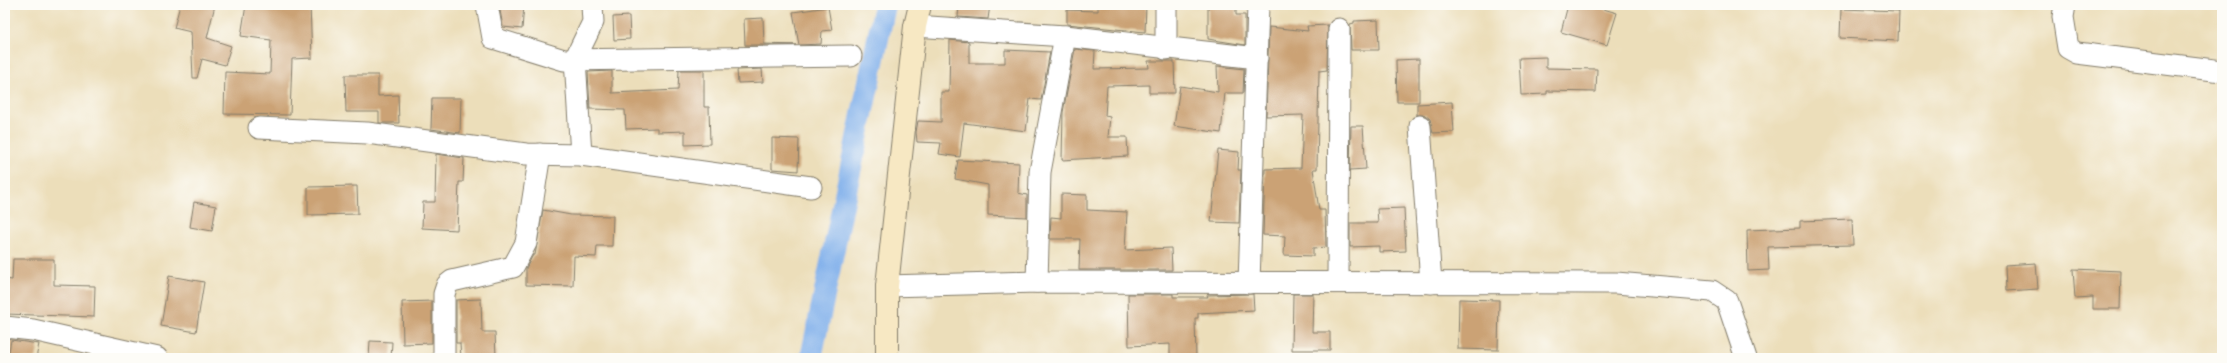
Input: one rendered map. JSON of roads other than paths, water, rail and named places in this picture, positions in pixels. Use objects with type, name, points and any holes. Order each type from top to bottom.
[{"type":"street","points":[[487,5],[493,38],[564,60],[851,56]]},
{"type":"street","points":[[581,155],[575,59],[593,22],[592,5]]},
{"type":"street","points":[[886,358],[887,286],[915,26],[920,5]]},
{"type":"street","points":[[1166,5],[1166,49]]},
{"type":"street","points":[[1249,283],[1258,5]]},
{"type":"street","points":[[2065,5],[2063,17],[2068,48],[2077,53],[2222,71]]},
{"type":"street","points":[[915,26],[1064,36],[1166,49],[1257,58]]},
{"type":"street","points":[[1338,29],[1338,282]]},
{"type":"street","points":[[1037,282],[1040,172],[1064,36]]},
{"type":"street","points":[[1420,126],[1430,283]]},
{"type":"street","points":[[260,128],[367,133],[540,154],[581,155],[811,187]]},
{"type":"street","points":[[444,358],[444,294],[447,284],[513,267],[526,243],[540,154]]},
{"type":"street","points":[[887,286],[1037,282],[1616,283],[1712,291],[1727,301],[1746,358]]},
{"type":"street","points":[[5,327],[33,330],[157,358]]},
{"type":"waterway","points":[[811,358],[885,5]]}]
